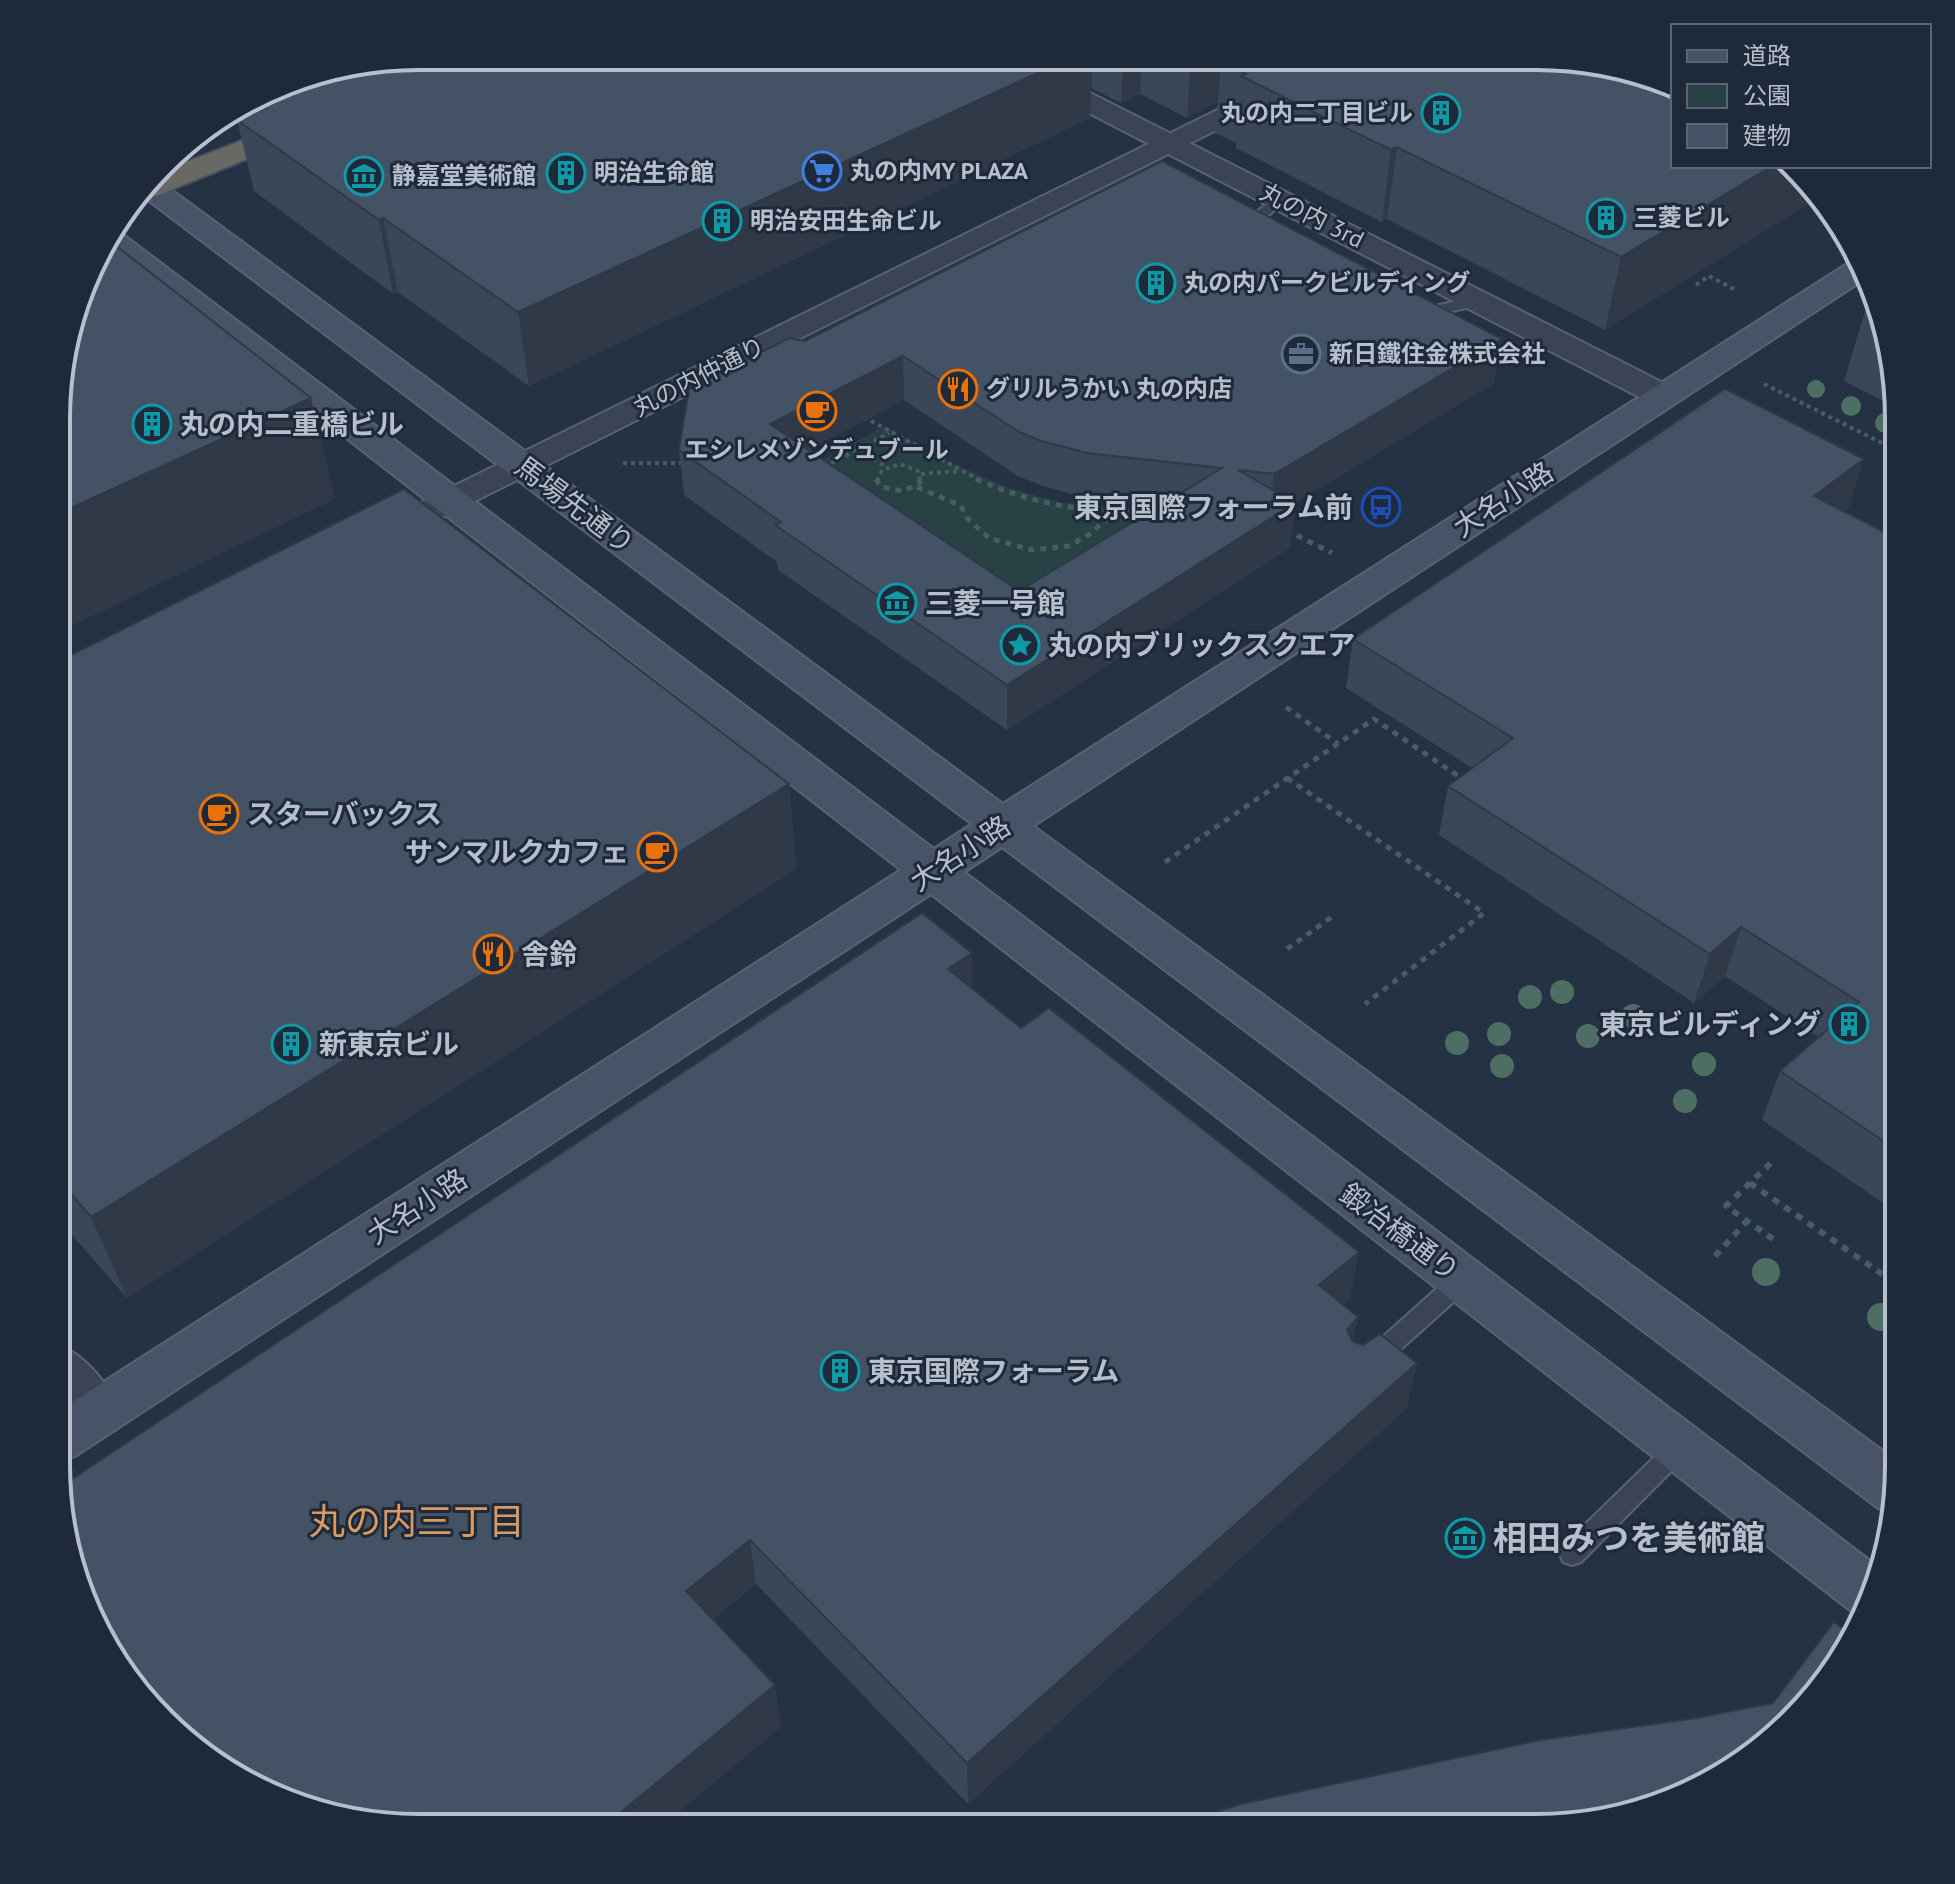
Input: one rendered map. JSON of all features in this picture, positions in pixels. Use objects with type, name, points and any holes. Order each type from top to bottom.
[{"type":"highway","points":[[164,181],[324,118]]},
{"type":"main road","name":"馬場先通り","points":[[155,192],[1003,825]]},
{"type":"main road","points":[[117,244],[930,872]]},
{"type":"main road","name":"大名小路","points":[[77,1427],[1853,273]]},
{"type":"main road","points":[[1003,825],[1884,1482]]},
{"type":"main road","name":"鍛冶橋通り","points":[[930,872],[1862,1587]]},
{"type":"street","name":"丸の内 3rd","points":[[1028,70],[1663,396]]},
{"type":"street","name":"丸の内仲通り","points":[[353,549],[1283,85]]},
{"type":"street","points":[[70,1406],[77,1427]]},
{"type":"lane","points":[[1260,240],[1246,233],[1251,223],[1278,199]]},
{"type":"lane","points":[[1401,315],[1423,314],[1478,301]]},
{"type":"lane","points":[[1353,1378],[1462,1280]]},
{"type":"lane","points":[[1572,1554],[1680,1447]]},
{"type":"path","points":[[1696,285],[1709,276],[1734,289]]},
{"type":"path","points":[[1764,384],[1885,444]]},
{"type":"path","points":[[853,410],[889,433],[962,471],[1042,504],[1115,513],[1166,511]]},
{"type":"path","points":[[816,471],[889,433]]},
{"type":"path","points":[[859,449],[886,467],[907,465],[921,474],[962,471]]},
{"type":"path","points":[[623,463],[682,463]]},
{"type":"path","points":[[886,467],[876,479],[881,487],[895,492],[917,487],[961,506],[966,521],[989,538],[1021,550],[1064,548],[1097,529],[1115,513]]},
{"type":"path","points":[[917,487],[921,474]]},
{"type":"path","points":[[1282,528],[1332,553]]},
{"type":"path","points":[[1286,707],[1338,744]]},
{"type":"path","points":[[1165,862],[1374,719],[1475,788]]},
{"type":"path","points":[[1287,778],[1484,913],[1365,1004]]},
{"type":"path","points":[[1287,949],[1333,916]]},
{"type":"path","points":[[1715,1256],[1750,1218],[1773,1239],[1726,1206],[1774,1160]]},
{"type":"path","points":[[1750,1183],[1885,1276]]},
{"type":"green space","points":[[884,426],[937,457],[1010,488],[1061,502],[1100,506],[1151,518],[1004,605],[800,472]]},
{"type":"building","points":[[419,70],[1044,70],[518,312],[383,218],[379,220],[238,121],[282,98],[351,77]]},
{"type":"building","points":[[1238,70],[1536,70],[1582,73],[1626,82],[1671,97],[1671,168],[1769,168],[1621,257],[1397,147],[1391,150],[1241,76],[1246,74]]},
{"type":"building","points":[[1162,161],[1502,339],[1274,474],[1238,470],[1295,503],[1007,685],[775,525],[781,522],[679,450],[689,389],[789,338],[805,341]],"holes":[[[903,356],[1019,432],[1087,453],[1222,468],[1019,591],[770,424]]]},
{"type":"building","points":[[116,246],[311,398],[70,508],[73,373],[89,307]]},
{"type":"building","points":[[1725,389],[1864,459],[1814,496],[1885,532],[1885,1142],[1780,1071],[1859,1002],[1741,927],[1710,954],[1448,786],[1513,738],[1353,639]]},
{"type":"building","name":"新東京ビル","points":[[404,489],[789,784],[91,1217],[70,1193],[70,656]]},
{"type":"building","name":"東京国際フォーラム","points":[[922,913],[972,953],[948,969],[1021,1028],[1049,1008],[1359,1252],[1319,1285],[1358,1317],[1347,1330],[1353,1342],[1363,1345],[1380,1334],[1417,1363],[967,1763],[750,1540],[686,1591],[775,1685],[619,1814],[419,1814],[373,1811],[307,1795],[244,1767],[206,1742],[172,1712],[142,1678],[117,1640],[97,1599],[82,1555],[71,1480]]},
{"type":"building","points":[[1834,1622],[1844,1630],[1813,1678],[1783,1712],[1749,1742],[1690,1778],[1626,1802],[1582,1811],[1536,1814],[1210,1814],[1241,1804],[1540,1740],[1696,1718],[1773,1703]]},
{"type":"place","name":"丸の内二丁目ビル","points":[[1441,113]]},
{"type":"place","name":"丸の内MY PLAZA","points":[[822,171]]},
{"type":"place","name":"明治生命館","points":[[566,173]]},
{"type":"place","name":"静嘉堂美術館","points":[[364,176]]},
{"type":"place","name":"三菱ビル","points":[[1606,218]]},
{"type":"place","name":"明治安田生命ビル","points":[[722,221]]},
{"type":"place","name":"丸の内パークビルディング","points":[[1156,283]]},
{"type":"place","name":"新日鐵住金株式会社","points":[[1301,354]]},
{"type":"place","name":"グリルうかい 丸の内店","points":[[958,389]]},
{"type":"place","name":"エシレメゾンデュブール","points":[[817,411]]},
{"type":"place","name":"丸の内二重橋ビル","points":[[152,424]]},
{"type":"place","name":"東京国際フォーラム前","points":[[1381,507]]},
{"type":"place","name":"三菱一号館","points":[[897,603]]},
{"type":"place","name":"丸の内ブリックスクエア","points":[[1020,645]]},
{"type":"place","name":"スターバックス","points":[[219,814]]},
{"type":"place","name":"サンマルクカフェ","points":[[657,852]]},
{"type":"place","name":"舎鈴","points":[[493,954]]},
{"type":"place","name":"東京ビルディング","points":[[1849,1024]]},
{"type":"place","name":"新東京ビル","points":[[291,1044]]},
{"type":"place","name":"東京国際フォーラム","points":[[840,1371]]},
{"type":"place","name":"相田みつを美術館","points":[[1465,1538]]},
{"type":"district","name":"丸の内三丁目","points":[[417,1521]]}]
